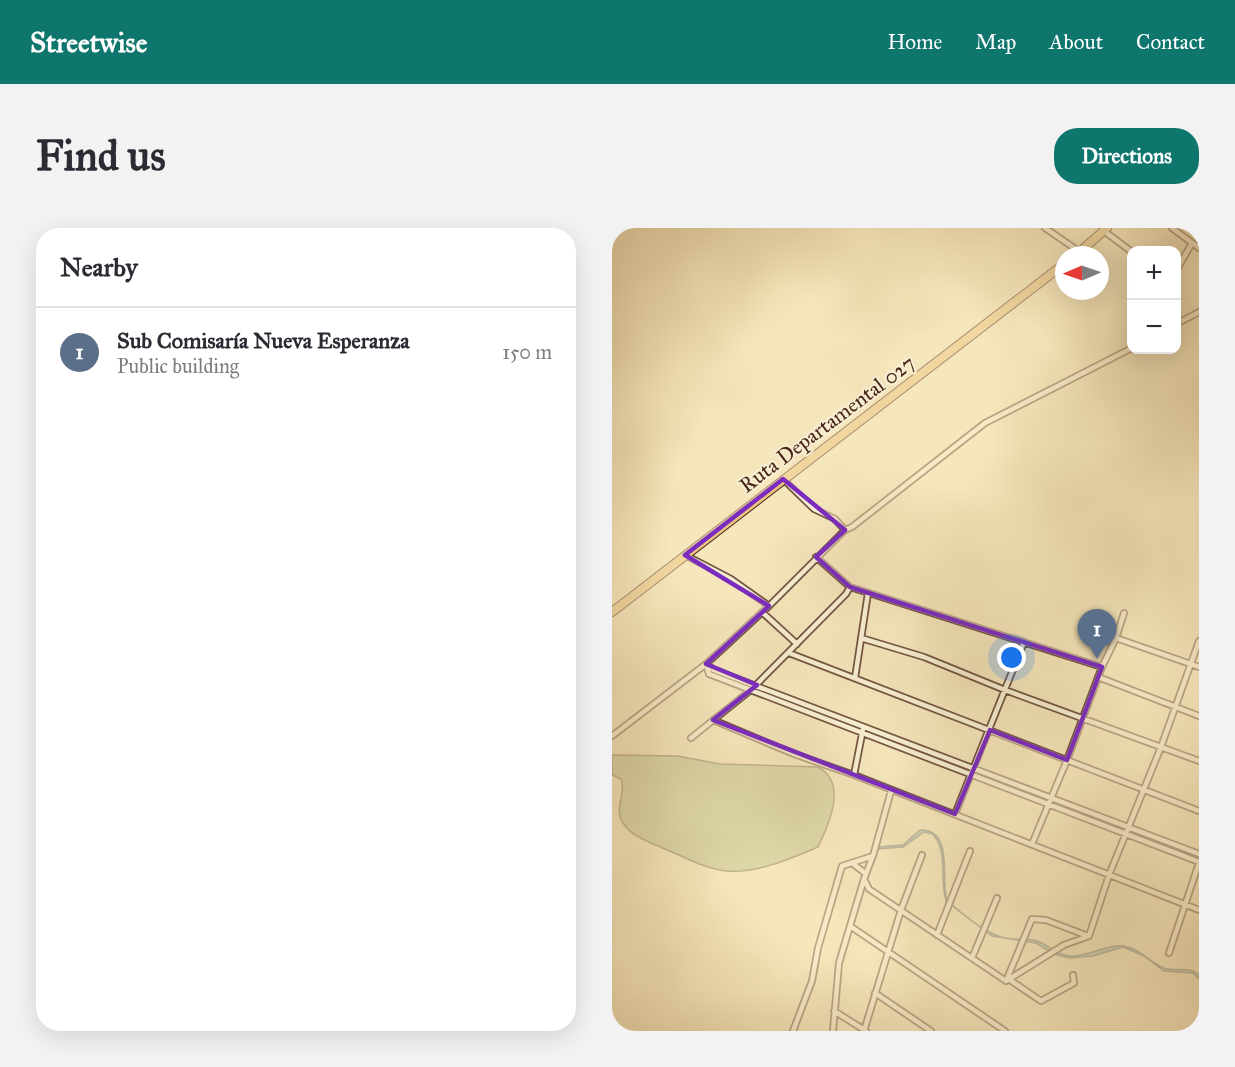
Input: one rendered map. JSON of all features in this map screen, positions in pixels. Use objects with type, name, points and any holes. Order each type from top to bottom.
[{"type":"main road","points":[[1086,246],[1106,229]]},
{"type":"main road","name":"Ruta Departamental 027","points":[[612,612],[783,479],[878,410],[1055,271]]},
{"type":"street","points":[[1045,228],[1069,246]]},
{"type":"street","points":[[1172,228],[1199,248]]},
{"type":"street","points":[[1106,229],[1127,248]]},
{"type":"street","points":[[1181,262],[1192,243]]},
{"type":"street","points":[[1181,322],[1198,314]]},
{"type":"street","points":[[612,736],[706,664],[769,606],[845,530],[852,527],[985,423],[1127,350]]},
{"type":"street","points":[[783,479],[814,509],[835,519],[845,530]]},
{"type":"street","points":[[686,555],[738,583],[769,606]]},
{"type":"street","points":[[816,557],[850,587],[1102,666]]},
{"type":"street","points":[[691,738],[754,687],[846,594],[850,587]]},
{"type":"street","points":[[855,678],[868,593]]},
{"type":"street","points":[[762,612],[797,644]]},
{"type":"street","points":[[1032,844],[1067,760],[1102,666],[1116,638],[1124,613]]},
{"type":"street","points":[[861,638],[924,657],[1005,690],[1199,761]]},
{"type":"street","points":[[1116,638],[1199,667]]},
{"type":"street","points":[[1089,936],[1109,875],[1161,747],[1199,641]]},
{"type":"street","points":[[955,814],[1024,642]]},
{"type":"street","points":[[789,652],[1199,811]]},
{"type":"street","points":[[706,664],[709,674],[754,687],[975,767],[1199,854]]},
{"type":"street","points":[[1098,676],[1199,716]]},
{"type":"street","points":[[713,720],[794,754],[955,814],[1199,910]]},
{"type":"street","points":[[863,728],[972,774],[1199,863],[1169,953]]},
{"type":"street","points":[[854,776],[863,728]]},
{"type":"street","points":[[833,1031],[839,963],[864,876],[875,851],[891,791]]},
{"type":"street","points":[[937,935],[970,850]]},
{"type":"street","points":[[793,1031],[812,981],[818,948],[842,868],[844,864],[852,863],[875,851]]},
{"type":"street","points":[[834,1011],[865,1031],[901,910],[922,855]]},
{"type":"street","points":[[852,863],[864,876],[869,889],[1041,1001],[1074,983],[1073,975]]},
{"type":"street","points":[[972,958],[997,898]]},
{"type":"street","points":[[1008,980],[1032,919],[1046,920],[1089,936]]},
{"type":"street","points":[[850,926],[1005,1031]]},
{"type":"street","points":[[1008,980],[1064,945],[1089,936]]},
{"type":"street","points":[[875,993],[931,1031]]},
{"type":"highlighted area","points":[[783,479],[845,530],[816,557],[850,587],[1102,667],[1067,760],[990,730],[955,814],[713,720],[757,685],[706,664],[769,606],[685,555]]},
{"type":"green space","points":[[612,755],[677,756],[720,764],[818,767],[827,774],[832,783],[834,793],[831,816],[818,847],[761,868],[726,871],[710,868],[642,839],[627,828],[620,817],[622,785],[621,779],[612,775]]},
{"type":"water","points":[[920,830],[931,832],[938,838],[942,846],[947,900],[961,912],[946,901],[944,892],[941,850],[933,834],[924,832],[903,847],[878,849],[879,847],[903,845]]},
{"type":"water","points":[[977,924],[989,932],[1006,938],[992,936]]},
{"type":"water","points":[[1012,939],[1037,941],[1061,954],[1070,956],[1124,946],[1144,956],[1123,947],[1093,956],[1070,958],[1054,954],[1036,943]]},
{"type":"water","points":[[1144,956],[1164,968],[1194,972],[1198,974],[1199,979],[1193,973],[1164,971]]},
{"type":"place","name":"Sub Comisaría Nueva Esperanza","points":[[1097,659]]}]
